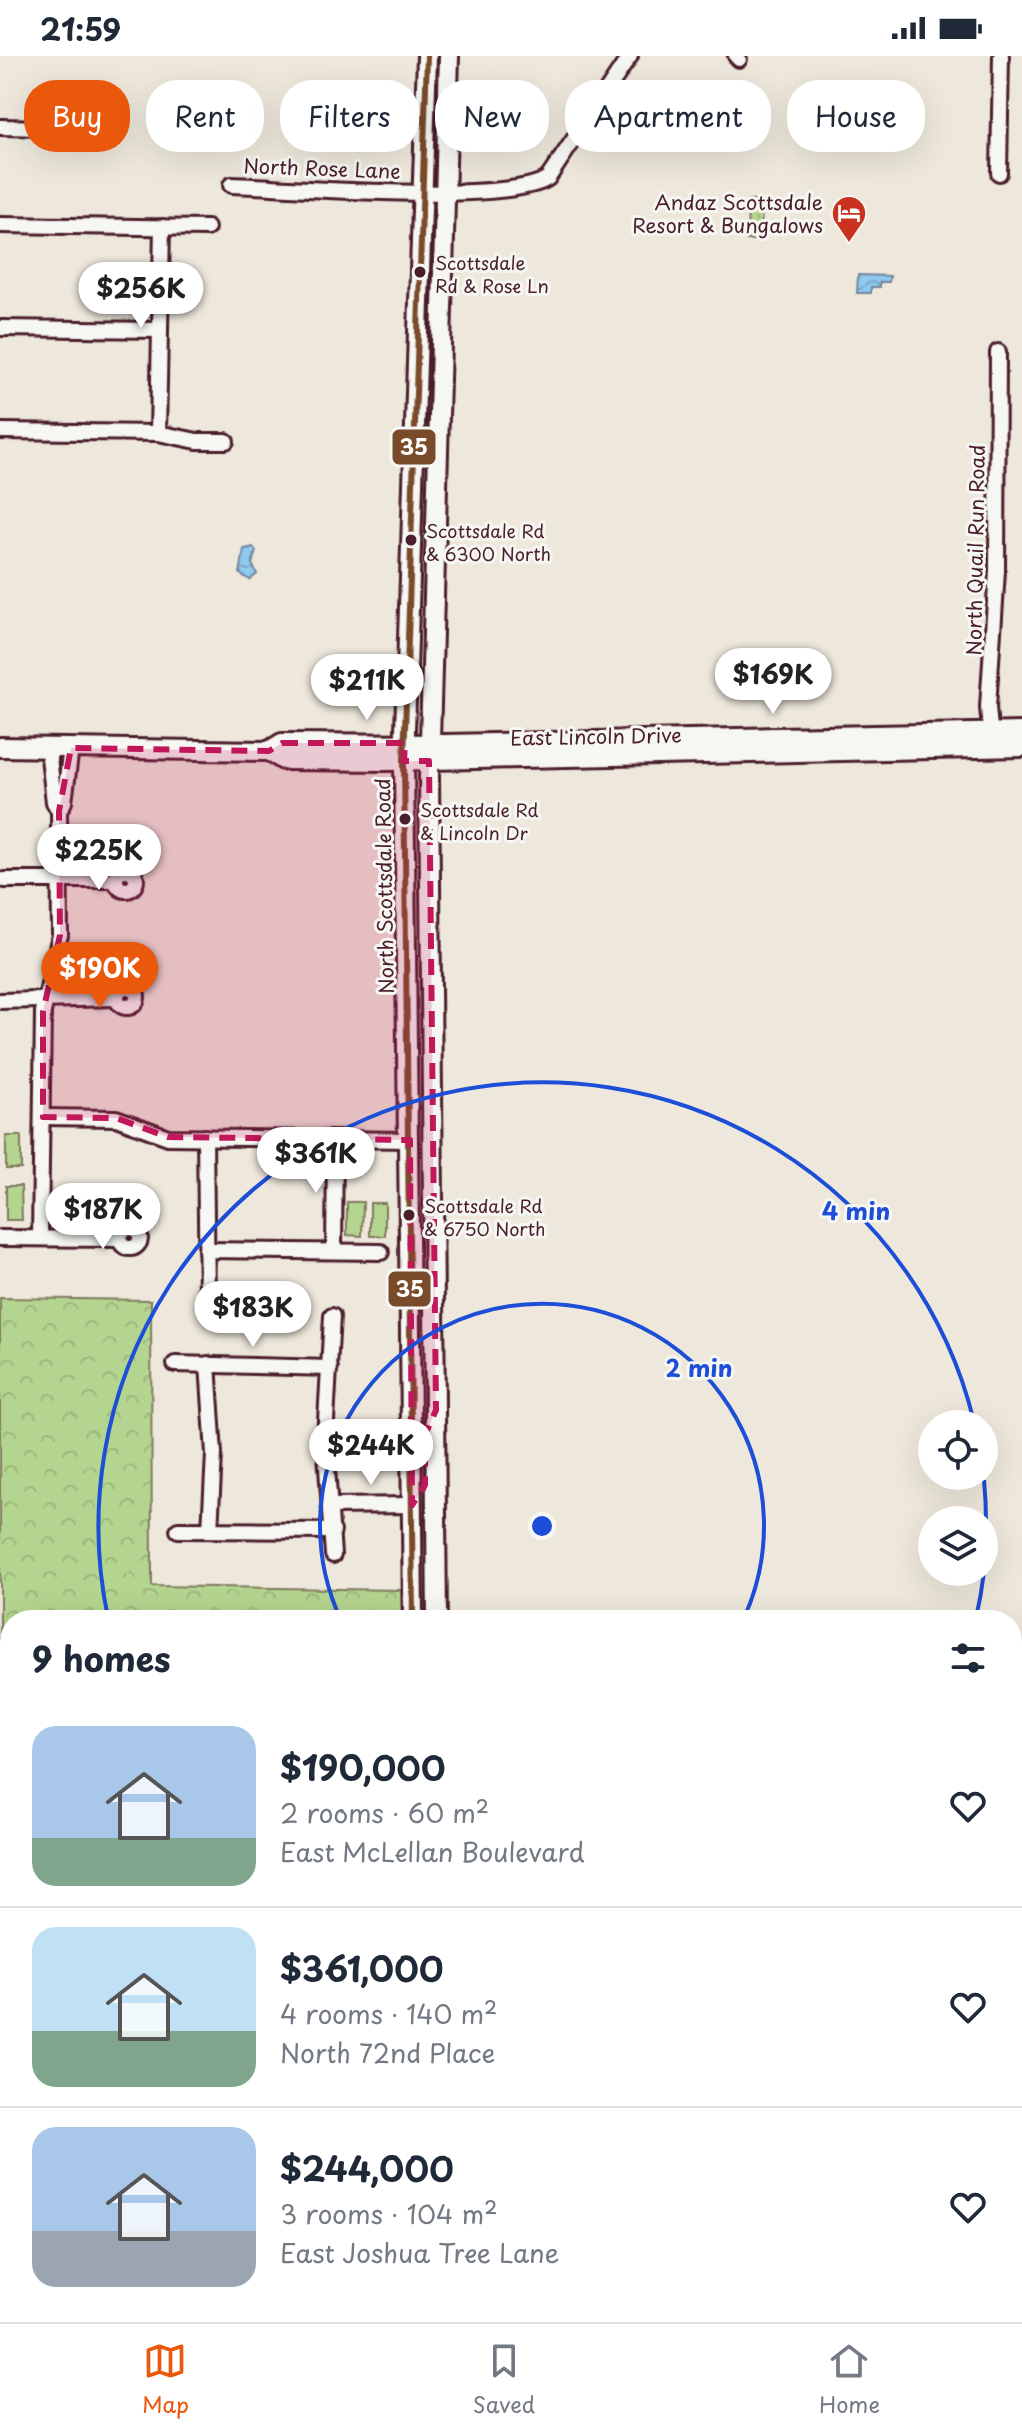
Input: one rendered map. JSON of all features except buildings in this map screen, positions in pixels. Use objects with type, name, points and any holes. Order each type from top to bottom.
[{"type":"main road","name":"North Scottsdale Road","points":[[413,1610],[405,752],[427,56]]},
{"type":"main road","points":[[437,1610],[429,752],[449,56]]},
{"type":"main road","name":"East Lincoln Drive","points":[[0,747],[269,751],[283,760],[405,752],[991,740],[1022,732]]},
{"type":"main road","name":"East Lincoln Drive","points":[[991,740],[1022,747]]},
{"type":"main road","points":[[408,981],[430,981]]},
{"type":"main road","points":[[433,1078],[424,1100],[421,1125],[410,1140],[422,1157],[424,1209],[433,1240]]},
{"type":"main road","points":[[435,1610],[427,1579],[427,1524],[412,1505],[425,1485],[425,1435],[436,1410]]},
{"type":"street","name":"North Rose Lane","points":[[231,185],[422,191],[510,191],[532,187],[548,178],[630,56]]},
{"type":"street","points":[[999,173],[1001,56]]},
{"type":"street","points":[[0,127],[24,128]]},
{"type":"street","points":[[0,225],[207,228]]},
{"type":"street","points":[[158,433],[162,227]]},
{"type":"street","points":[[0,328],[160,330]]},
{"type":"street","name":"North Quail Run Road","points":[[991,740],[988,707],[997,571],[998,352]]},
{"type":"street","points":[[0,431],[158,433],[197,441],[226,441]]},
{"type":"street","points":[[40,1237],[44,999],[60,935],[59,811],[50,778],[48,748]]},
{"type":"street","points":[[59,811],[64,802],[71,748]]},
{"type":"street","points":[[1,880],[115,880]]},
{"type":"street","points":[[0,1001],[116,998]]},
{"type":"street","points":[[43,1117],[103,1117],[162,1136],[410,1140]]},
{"type":"street","points":[[205,1137],[207,1298]]},
{"type":"street","points":[[334,1251],[335,1139]]},
{"type":"street","points":[[0,1238],[119,1239]]},
{"type":"street","points":[[206,1250],[381,1252]]},
{"type":"street","points":[[332,1316],[325,1438],[333,1555]]},
{"type":"street","points":[[175,1364],[330,1368]]},
{"type":"street","points":[[208,1364],[214,1454],[210,1530]]},
{"type":"street","points":[[331,1506],[412,1505]]},
{"type":"street","points":[[178,1530],[333,1531]]},
{"type":"highlighted area","points":[[282,743],[405,743],[404,761],[429,761],[436,1410],[425,1435],[425,1485],[412,1505],[410,1140],[168,1137],[116,1118],[43,1117],[43,1012],[60,935],[59,811],[71,748],[269,751]]},
{"type":"green space","points":[[748,201],[762,201],[761,240],[747,240]]},
{"type":"green space","points":[[6,1136],[21,1136],[21,1169],[6,1169]]},
{"type":"green space","points":[[6,1186],[21,1186],[22,1220],[6,1220]]},
{"type":"green space","points":[[347,1202],[363,1202],[362,1236],[347,1235]]},
{"type":"green space","points":[[370,1203],[385,1203],[385,1236],[370,1236]]},
{"type":"green space","points":[[0,1298],[151,1300],[152,1586],[401,1590],[402,1610],[0,1610]]},
{"type":"water","points":[[858,275],[890,276],[889,282],[880,282],[880,287],[871,287],[871,293],[857,293]]},
{"type":"water","points":[[253,547],[256,551],[252,564],[257,574],[250,580],[240,574],[244,549]]},
{"type":"transit line","name":"35","points":[[413,1610],[404,761],[427,56]]},
{"type":"place","name":"Andaz Scottsdale Resort & Bungalows","points":[[849,244]]},
{"type":"place","name":"Scottsdale Rd & Rose Ln","points":[[420,272]]},
{"type":"place","name":"Scottsdale Rd & 6300 North","points":[[411,540]]},
{"type":"place","name":"Scottsdale Rd & Lincoln Dr","points":[[405,819]]},
{"type":"place","name":"Scottsdale Rd & 6750 North","points":[[409,1215]]}]
